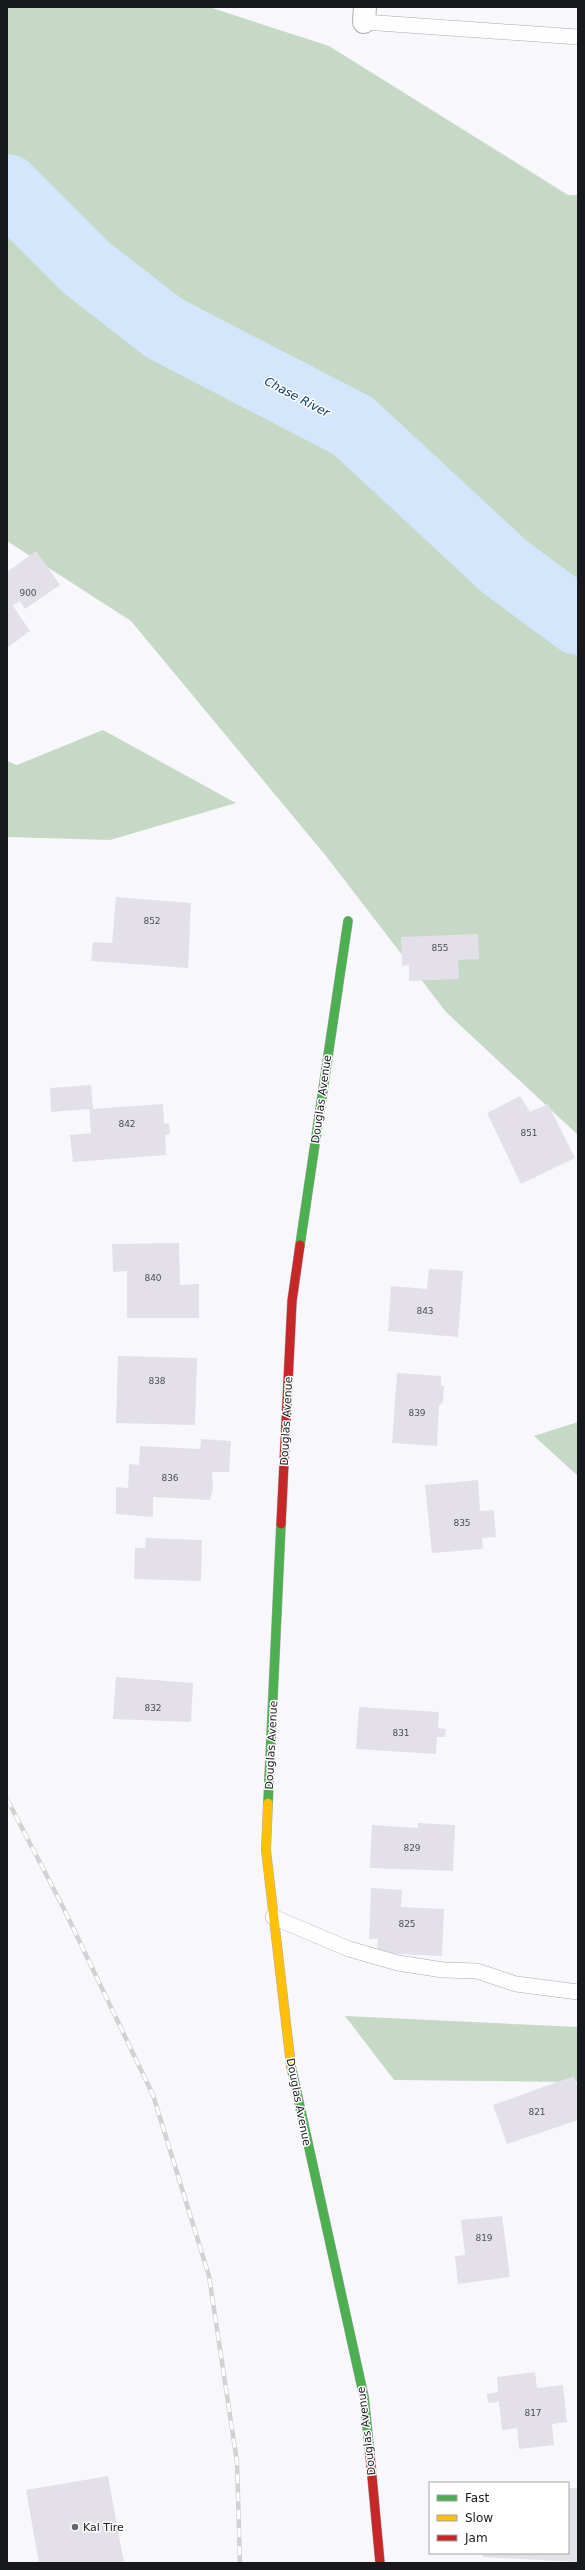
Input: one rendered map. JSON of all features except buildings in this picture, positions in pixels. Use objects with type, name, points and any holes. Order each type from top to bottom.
[{"type":"street","name":"Douglas Avenue","points":[[348,921],[292,1301],[266,1850],[292,2076],[364,2397],[380,2563]]},
{"type":"lane","points":[[365,14],[578,37]]},
{"type":"lane","points":[[274,1917],[349,1949],[398,1963],[443,1970],[477,1971],[516,1984],[578,1992]]},
{"type":"green space","points":[[7,7],[209,7],[329,46],[568,195],[578,195],[578,1135],[446,1012],[326,856],[131,621],[7,541]]},
{"type":"green space","points":[[103,730],[236,803],[110,840],[7,837],[7,761],[17,765]]},
{"type":"green space","points":[[578,1422],[578,1476],[534,1436]]},
{"type":"green space","points":[[345,2016],[578,2027],[578,2082],[394,2080]]},
{"type":"waterway","name":"Chase River","points":[[7,188],[88,269],[164,328],[353,426],[505,567],[578,621]]},
{"type":"railway","points":[[7,1799],[64,1909],[153,2095],[209,2276],[237,2462],[240,2563]]},
{"type":"traffic: fast","points":[[300,1245],[348,921]]},
{"type":"traffic: fast","points":[[268,1803],[281,1524]]},
{"type":"traffic: fast","points":[[291,2066],[364,2397],[370,2455]]},
{"type":"traffic: slow","points":[[268,1803],[266,1850],[291,2066]]},
{"type":"traffic: jam","points":[[281,1524],[292,1301],[300,1245]]},
{"type":"traffic: jam","points":[[370,2455],[380,2563]]},
{"type":"place","name":"Kal Tire","points":[[75,2527]]}]
